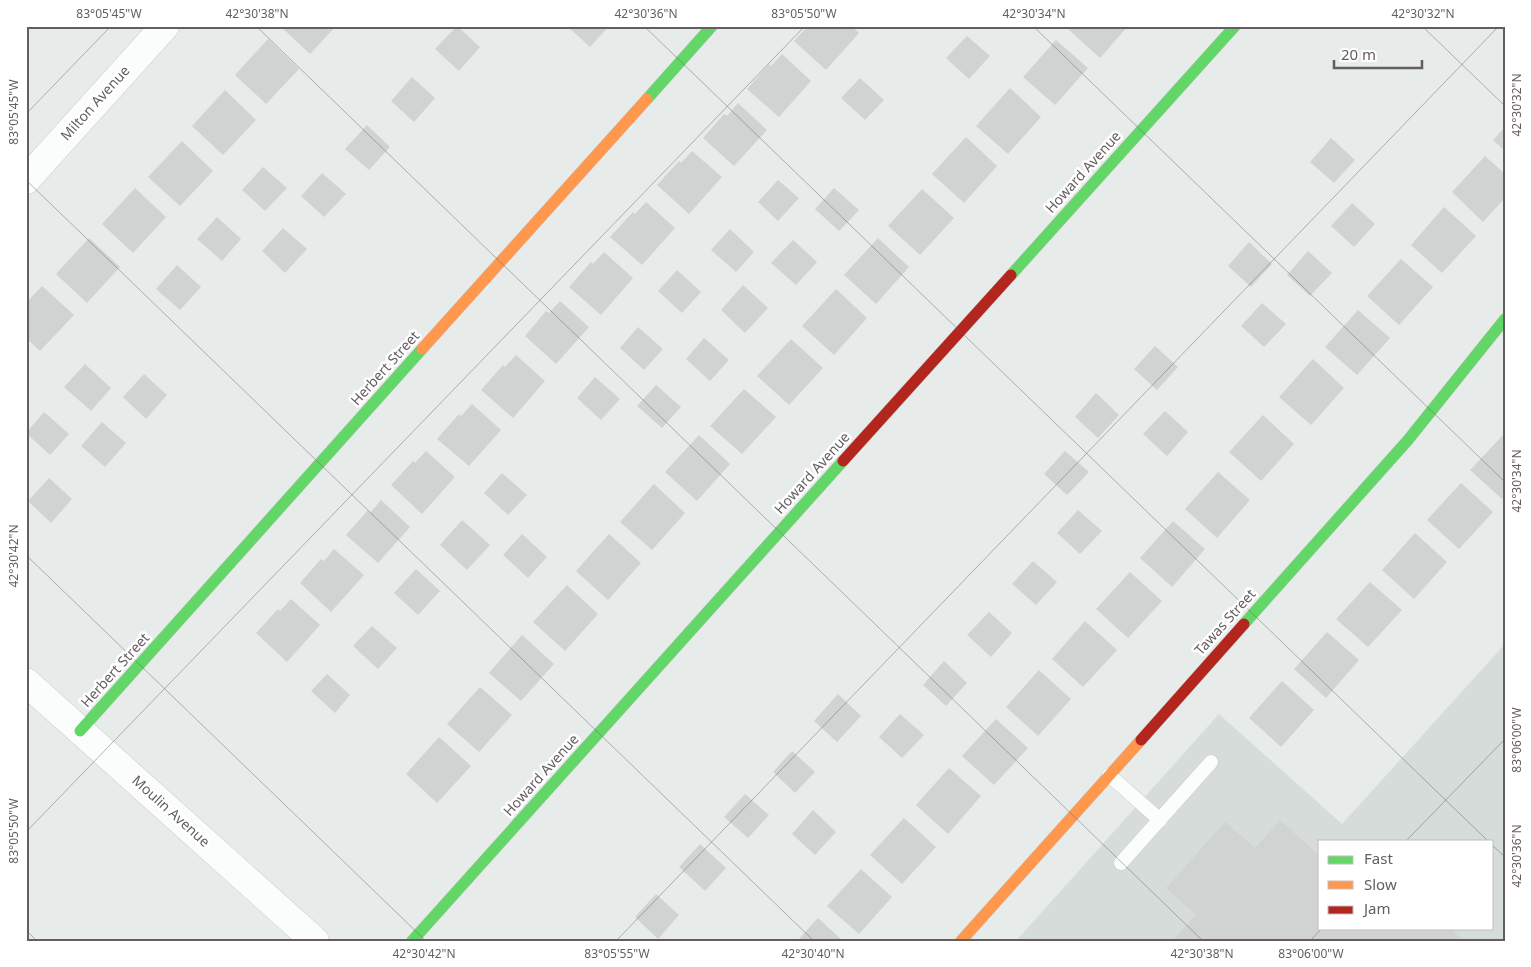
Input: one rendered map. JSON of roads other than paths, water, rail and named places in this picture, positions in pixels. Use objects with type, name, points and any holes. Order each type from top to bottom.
[{"type":"street","name":"Milton Avenue","points":[[26,180],[164,26]]},
{"type":"street","name":"Herbert Street","points":[[80,731],[712,26]]},
{"type":"street","name":"Howard Avenue","points":[[412,941],[1235,26]]},
{"type":"street","name":"Tawas Street","points":[[961,941],[1408,440],[1456,383],[1505,319]]},
{"type":"street","name":"Moulin Avenue","points":[[26,682],[315,941]]},
{"type":"lane","points":[[1122,863],[1212,762]]},
{"type":"lane","points":[[1109,775],[1160,820]]}]
